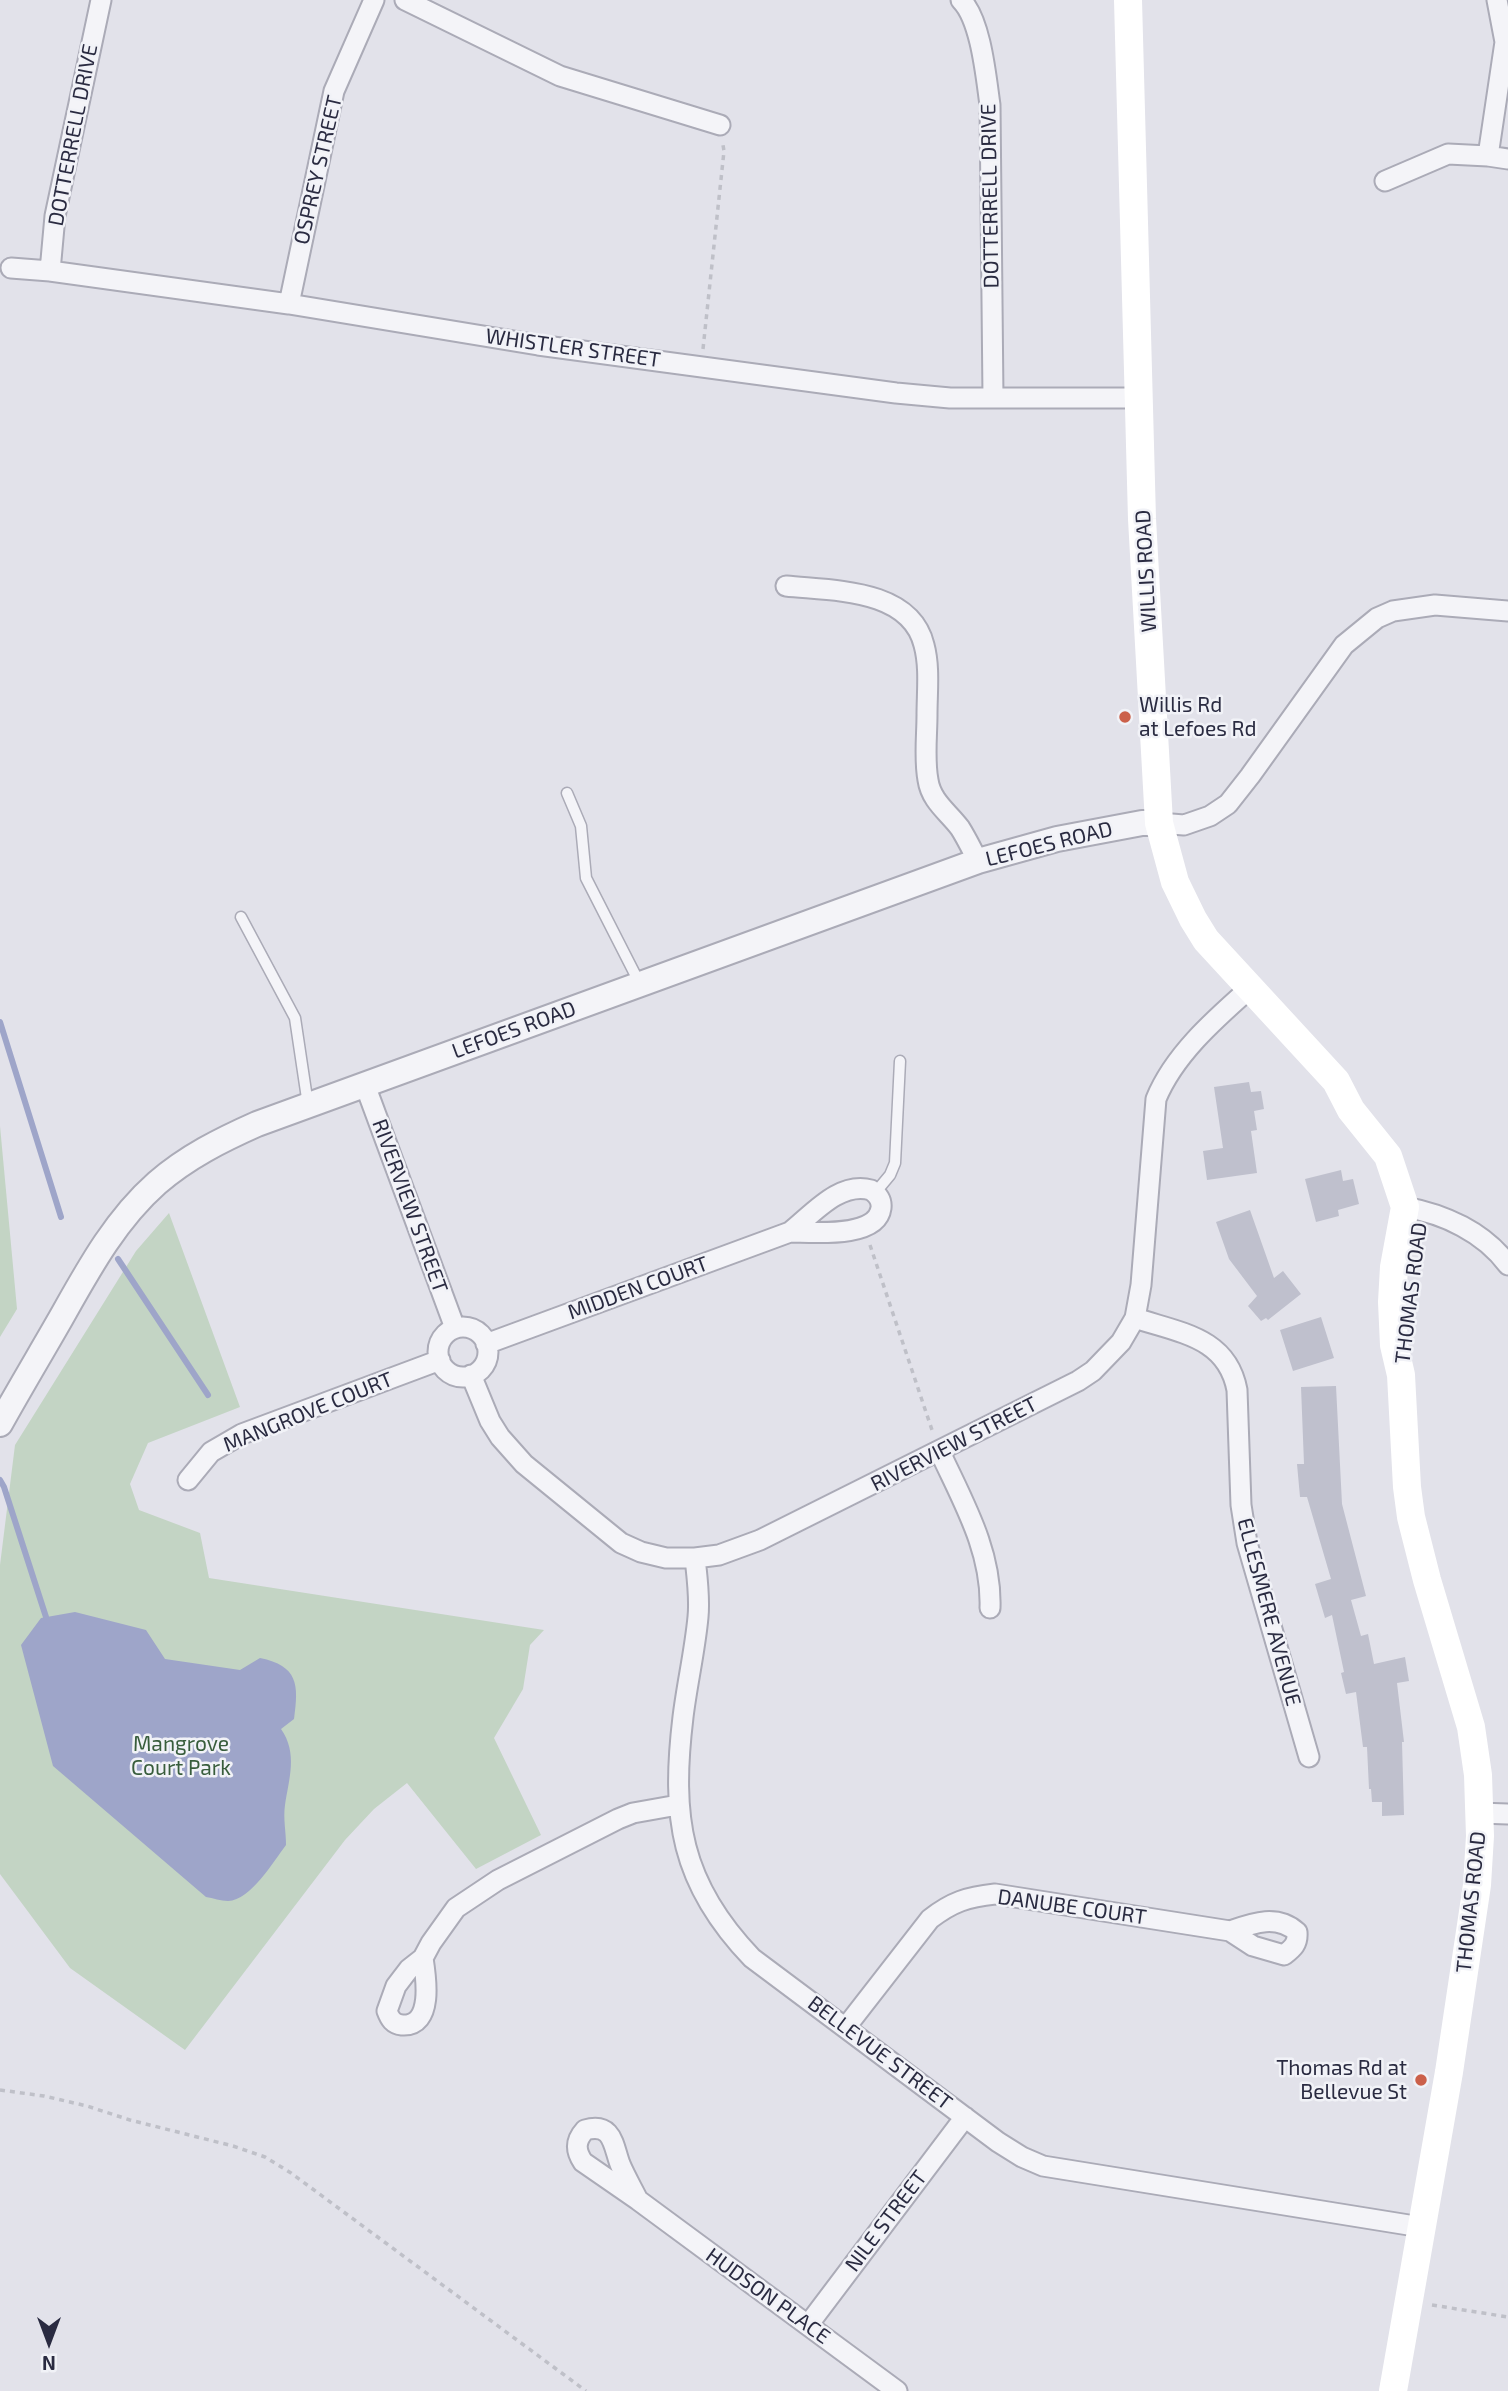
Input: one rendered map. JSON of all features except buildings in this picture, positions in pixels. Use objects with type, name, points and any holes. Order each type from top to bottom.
[{"type":"main road","name":"WILLIS ROAD","points":[[1128,0],[1142,519],[1159,823],[1175,882],[1193,919],[1214,950],[1336,1081],[1361,1096],[1395,1134],[1412,1168],[1413,1208]]},
{"type":"main road","name":"THOMAS ROAD","points":[[1393,2391],[1449,2072],[1477,1885],[1480,1836],[1478,1775],[1471,1727],[1411,1517],[1407,1487],[1401,1375],[1408,1341],[1413,1208]]},
{"type":"street","name":"DOTTERRELL DRIVE","points":[[50,271],[55,216],[101,0]]},
{"type":"street","name":"OSPREY STREET","points":[[289,304],[334,91],[374,0]]},
{"type":"street","points":[[405,0],[560,76],[720,125]]},
{"type":"street","name":"DOTTERRELL DRIVE","points":[[961,0],[970,8],[983,57],[990,105],[993,398]]},
{"type":"street","points":[[1488,156],[1505,42],[1497,0]]},
{"type":"street","points":[[1385,181],[1448,155],[1508,159]]},
{"type":"street","name":"WHISTLER STREET","points":[[11,268],[289,304],[538,345],[896,393],[950,398],[1138,398]]},
{"type":"street","points":[[786,586],[862,594],[889,604],[912,620],[919,631],[926,654],[928,782],[938,805],[963,833],[978,861]]},
{"type":"street","points":[[1159,823],[1184,825],[1210,816],[1228,804],[1344,645],[1377,618],[1393,611],[1435,605],[1508,611]]},
{"type":"street","name":"LEFOES ROAD","points":[[0,1424],[82,1281],[118,1225],[139,1201],[175,1168],[199,1152],[257,1124],[978,861],[1057,839],[1127,825],[1159,823]]},
{"type":"street","name":"RIVERVIEW STREET","points":[[471,1375],[490,1422],[512,1451],[542,1479],[621,1542],[641,1552],[667,1558],[695,1558],[740,1549],[940,1452],[1078,1381],[1093,1371],[1121,1342],[1135,1318],[1142,1285],[1156,1099],[1166,1078],[1180,1059],[1249,989]]},
{"type":"street","name":"RIVERVIEW STREET","points":[[365,1085],[455,1328]]},
{"type":"street","name":"MIDDEN COURT","points":[[486,1344],[790,1232],[828,1200],[855,1189],[864,1188],[875,1193]]},
{"type":"street","points":[[863,1226],[874,1220],[882,1206],[875,1193]]},
{"type":"street","points":[[1413,1208],[1454,1223],[1474,1234],[1491,1246],[1508,1265]]},
{"type":"street","name":"MIDDEN COURT","points":[[790,1232],[831,1233],[863,1226]]},
{"type":"street","name":"ELLESMERE AVENUE","points":[[1135,1318],[1197,1339],[1214,1348],[1226,1359],[1234,1373],[1241,1505],[1247,1542],[1309,1757]]},
{"type":"street","points":[[463,1327],[478,1332],[486,1344],[487,1359],[478,1371],[471,1375],[449,1372],[440,1360],[439,1345],[455,1328],[463,1327]]},
{"type":"street","name":"MANGROVE COURT","points":[[188,1480],[211,1452],[242,1434],[440,1360]]},
{"type":"street","points":[[940,1452],[984,1555],[990,1585],[989,1608]]},
{"type":"street","name":"BELLEVUE STREET","points":[[695,1558],[698,1618],[683,1717],[678,1805],[685,1849],[704,1896],[725,1928],[752,1958],[965,2117],[1023,2157],[1043,2166],[1421,2227]]},
{"type":"street","points":[[423,1958],[456,1908],[483,1888],[618,1819],[633,1813],[678,1805]]},
{"type":"street","points":[[1479,1813],[1508,1814]]},
{"type":"street","name":"DANUBE COURT","points":[[846,2027],[930,1919],[947,1906],[971,1896],[995,1894],[1230,1931]]},
{"type":"street","name":"NILE STREET","points":[[808,2325],[965,2117]]},
{"type":"street","name":"HUDSON PLACE","points":[[638,2200],[897,2391]]},
{"type":"lane","points":[[567,793],[581,825],[586,878],[640,984]]},
{"type":"lane","points":[[240,917],[295,1018],[308,1106]]},
{"type":"lane","points":[[875,1193],[890,1175],[895,1163],[900,1061]]},
{"type":"path","points":[[701,366],[724,151],[720,125]]},
{"type":"path","points":[[863,1226],[940,1452]]},
{"type":"path","points":[[0,2090],[87,2106],[265,2157],[586,2391]]},
{"type":"path","points":[[1432,2305],[1508,2317]]},
{"type":"green space","points":[[0,1126],[17,1309],[0,1337]]},
{"type":"green space","name":"Mangrove Court Park","points":[[169,1213],[240,1407],[148,1443],[130,1484],[139,1510],[200,1533],[209,1578],[544,1630],[530,1645],[523,1689],[494,1738],[541,1835],[476,1869],[407,1783],[374,1809],[345,1840],[185,2050],[70,1968],[0,1874],[0,1565],[15,1445],[136,1251]]},
{"type":"water","points":[[75,1612],[146,1630],[165,1659],[240,1670],[260,1658],[282,1666],[293,1678],[296,1696],[294,1719],[281,1729],[291,1757],[284,1810],[286,1845],[261,1879],[237,1899],[228,1901],[206,1897],[53,1766],[21,1645],[41,1618]]},
{"type":"waterway","points":[[0,1022],[61,1217]]},
{"type":"waterway","points":[[118,1259],[208,1395]]},
{"type":"waterway","points":[[0,1480],[46,1617]]},
{"type":"place","name":"Willis Rd at Lefoes Rd","points":[[1125,717]]},
{"type":"place","name":"Thomas Rd at Bellevue St","points":[[1421,2080]]}]
